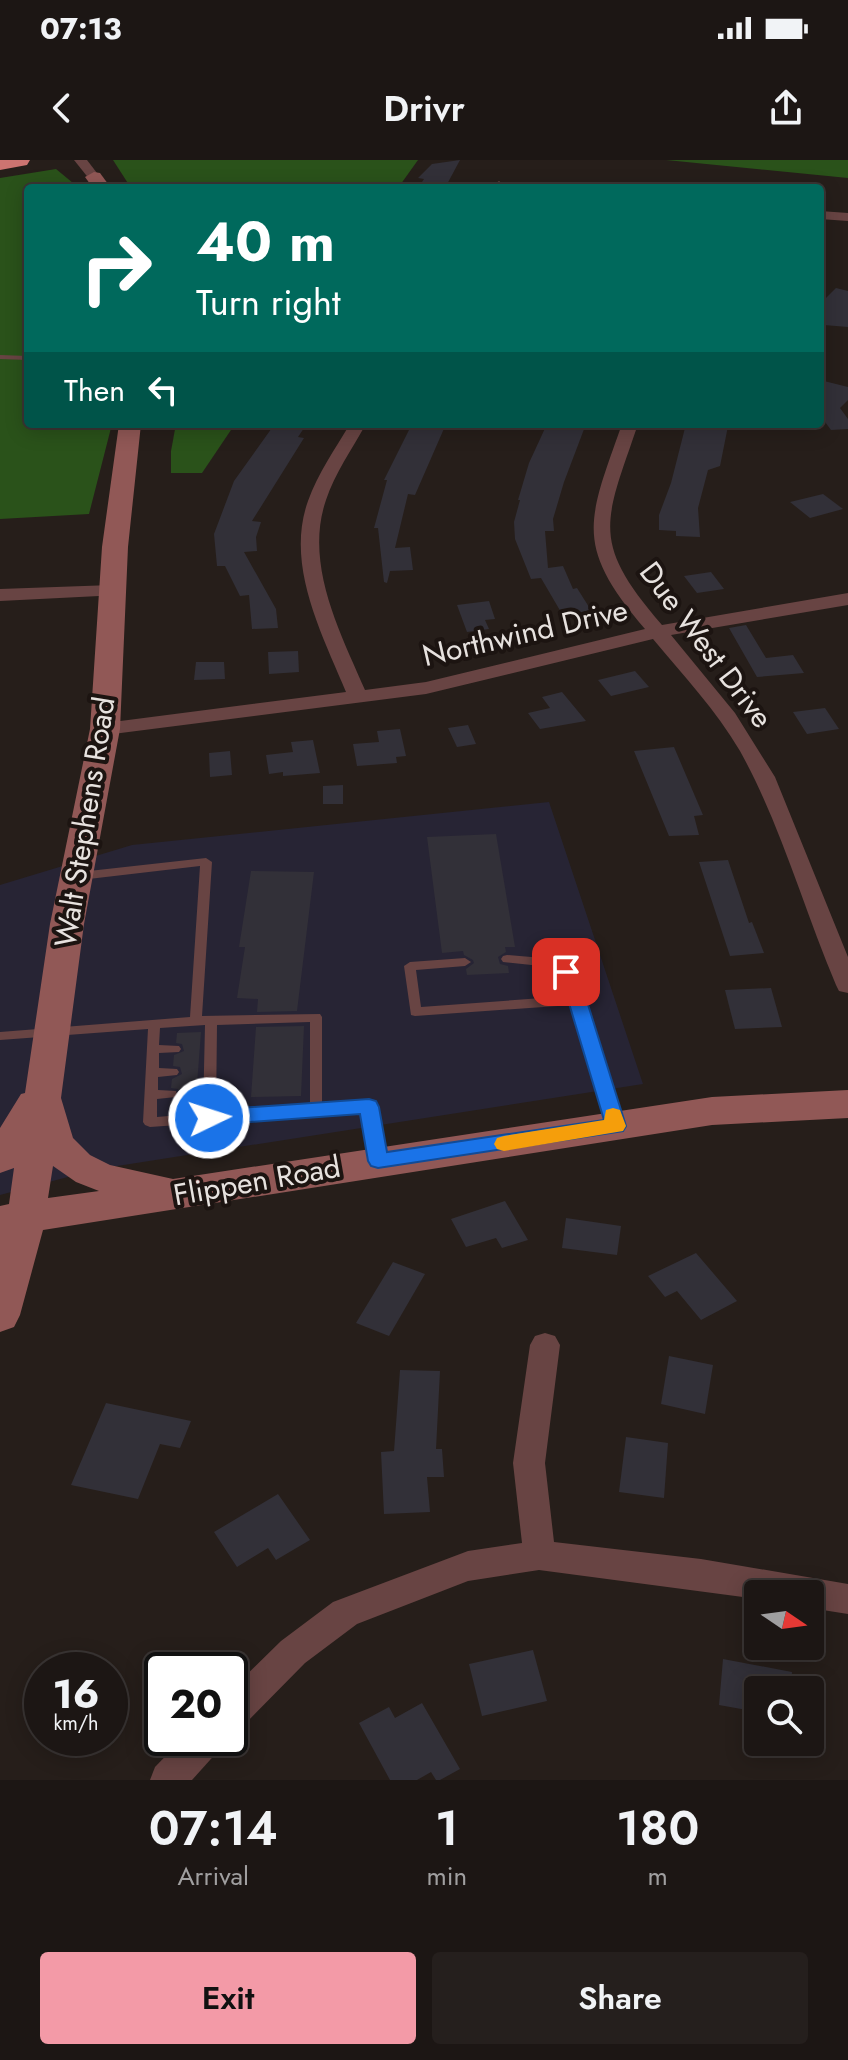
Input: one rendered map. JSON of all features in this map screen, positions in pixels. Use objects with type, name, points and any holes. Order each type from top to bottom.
[{"type":"highway","points":[[0,163],[19,160]]},
{"type":"street","points":[[80,160],[98,182]]},
{"type":"street","points":[[824,215],[848,217]]},
{"type":"street","name":"Walt Stephens Road","points":[[0,1315],[13,1219],[42,1090],[76,876],[105,729],[112,591],[130,428]]},
{"type":"street","points":[[356,428],[323,487],[311,523],[310,555],[325,616],[358,698]]},
{"type":"street","name":"Due West Drive","points":[[629,428],[600,525],[604,554],[625,595],[712,697],[748,748],[770,789],[848,985]]},
{"type":"street","points":[[0,595],[112,591]]},
{"type":"street","name":"Northwind Drive","points":[[105,729],[358,698],[479,677],[657,632],[848,599]]},
{"type":"street","points":[[0,1159],[42,1090]]},
{"type":"street","points":[[42,1090],[58,1147],[78,1165],[93,1175],[114,1181],[185,1194]]},
{"type":"street","name":"Flippen Road","points":[[13,1219],[712,1111],[848,1104]]},
{"type":"street","points":[[539,1555],[529,1463],[545,1345]]},
{"type":"street","points":[[248,1697],[293,1652],[345,1613],[468,1566],[539,1555],[701,1574],[848,1599]]},
{"type":"street","points":[[168,1780],[190,1756]]},
{"type":"lane","points":[[0,357],[24,358]]},
{"type":"lane","points":[[76,876],[206,862],[196,1021]]},
{"type":"lane","points":[[507,959],[543,962],[566,972],[616,1126]]},
{"type":"lane","points":[[465,962],[410,966],[415,1012],[577,1000]]},
{"type":"lane","points":[[0,1036],[211,1020],[316,1017],[316,1110]]},
{"type":"lane","points":[[209,1118],[203,1094],[205,1049],[211,1020]]},
{"type":"lane","points":[[154,1025],[150,1122],[369,1107],[378,1161]]},
{"type":"lane","points":[[153,1049],[175,1049]]},
{"type":"lane","points":[[152,1073],[173,1072]]},
{"type":"lane","points":[[151,1095],[171,1094]]},
{"type":"shaded area","points":[[549,802],[643,1084],[98,1169],[0,1195],[0,885],[132,845]]},
{"type":"green space","points":[[113,160],[418,160],[401,184],[128,184]]},
{"type":"green space","points":[[666,160],[848,160],[848,178]]},
{"type":"green space","points":[[56,169],[74,184],[24,184],[24,428],[111,428],[89,514],[0,519],[0,178]]},
{"type":"green space","points":[[175,428],[232,428],[202,473],[171,473]]},
{"type":"building","points":[[460,160],[447,184],[421,184],[424,179],[418,178],[432,164]]},
{"type":"building","points":[[836,288],[848,291],[848,327],[824,325],[824,300]]},
{"type":"building","points":[[824,381],[848,387],[848,400],[840,408],[848,419],[848,429],[831,430],[824,420]]},
{"type":"building","points":[[272,428],[304,428],[298,437],[304,438],[252,521],[261,522],[256,537],[257,551],[244,552],[276,609],[278,628],[252,629],[249,595],[240,596],[225,566],[217,566],[214,534],[234,481]]},
{"type":"building","points":[[410,428],[444,428],[415,495],[408,494],[395,548],[410,547],[413,570],[390,571],[387,583],[384,582],[378,528],[374,528],[387,480],[384,480]]},
{"type":"building","points":[[545,428],[584,428],[553,519],[554,531],[545,531],[548,568],[563,566],[573,589],[577,588],[594,615],[565,619],[541,578],[531,579],[515,539],[514,522],[529,463]]},
{"type":"building","points":[[685,428],[728,428],[720,466],[708,470],[698,508],[700,537],[676,536],[676,531],[659,530],[659,515]]},
{"type":"building","points":[[823,494],[843,509],[810,518],[790,502]]},
{"type":"building","points":[[711,572],[724,589],[697,593],[684,576]]},
{"type":"building","points":[[489,601],[495,619],[485,620],[489,629],[467,632],[457,605]]},
{"type":"building","points":[[746,625],[766,658],[793,655],[804,673],[757,677],[729,628]]},
{"type":"building","points":[[298,651],[299,672],[269,674],[268,652]]},
{"type":"building","points":[[196,662],[224,662],[225,679],[194,680]]},
{"type":"building","points":[[635,671],[649,687],[611,696],[598,680]]},
{"type":"building","points":[[562,692],[586,721],[540,729],[528,713],[550,708],[542,697]]},
{"type":"building","points":[[825,708],[839,729],[807,734],[793,712]]},
{"type":"building","points":[[468,725],[476,744],[457,747],[448,728]]},
{"type":"building","points":[[400,729],[406,756],[396,757],[397,763],[357,766],[353,744],[379,742],[377,731]]},
{"type":"building","points":[[313,740],[320,773],[269,774],[266,755],[293,752],[291,742]]},
{"type":"building","points":[[674,747],[703,815],[694,816],[699,835],[669,836],[634,751]]},
{"type":"building","points":[[230,751],[232,775],[210,777],[209,753]]},
{"type":"building","points":[[343,785],[343,804],[323,804],[323,786]]},
{"type":"building","points":[[496,834],[515,947],[505,947],[506,952],[498,957],[500,964],[508,966],[509,973],[467,975],[466,969],[474,963],[463,951],[442,953],[427,837]]},
{"type":"building","points":[[728,860],[749,923],[752,922],[764,953],[730,956],[699,862]]},
{"type":"building","points":[[251,871],[314,872],[297,1011],[257,1012],[258,999],[237,998],[245,947],[239,947]]},
{"type":"building","points":[[771,988],[782,1027],[735,1029],[725,990]]},
{"type":"building","points":[[304,1026],[301,1096],[251,1097],[256,1027]]},
{"type":"building","points":[[201,1032],[195,1111],[169,1113],[170,1101],[180,1095],[178,1089],[171,1088],[172,1079],[182,1074],[180,1067],[173,1066],[174,1055],[184,1051],[182,1044],[176,1043],[177,1033]]},
{"type":"building","points":[[505,1201],[528,1240],[502,1248],[496,1238],[466,1247],[451,1219]]},
{"type":"building","points":[[566,1218],[621,1226],[617,1255],[562,1248]]},
{"type":"building","points":[[696,1253],[737,1301],[701,1320],[677,1291],[665,1297],[648,1276]]},
{"type":"building","points":[[393,1262],[425,1274],[389,1336],[356,1323]]},
{"type":"building","points":[[669,1356],[713,1365],[705,1414],[661,1404]]},
{"type":"building","points":[[400,1370],[440,1371],[436,1449],[442,1449],[444,1477],[427,1477],[430,1512],[384,1514],[381,1452],[394,1451]]},
{"type":"building","points":[[106,1403],[191,1421],[180,1448],[160,1444],[138,1499],[71,1485]]},
{"type":"building","points":[[626,1437],[668,1443],[664,1498],[619,1492]]},
{"type":"building","points":[[278,1494],[310,1540],[276,1560],[268,1548],[237,1567],[214,1532]]},
{"type":"building","points":[[533,1650],[547,1701],[482,1716],[469,1664]]},
{"type":"building","points":[[723,1659],[792,1672],[792,1676],[744,1676],[744,1709],[719,1705]]},
{"type":"building","points":[[422,1703],[460,1769],[440,1780],[436,1780],[431,1772],[417,1780],[390,1780],[359,1723],[389,1707],[395,1718]]},
{"type":"slow traffic","points":[[504,1144],[616,1126],[613,1115]]},
{"type":"route","points":[[209,1118],[369,1107],[378,1161],[616,1126],[571,979],[566,972]]}]
